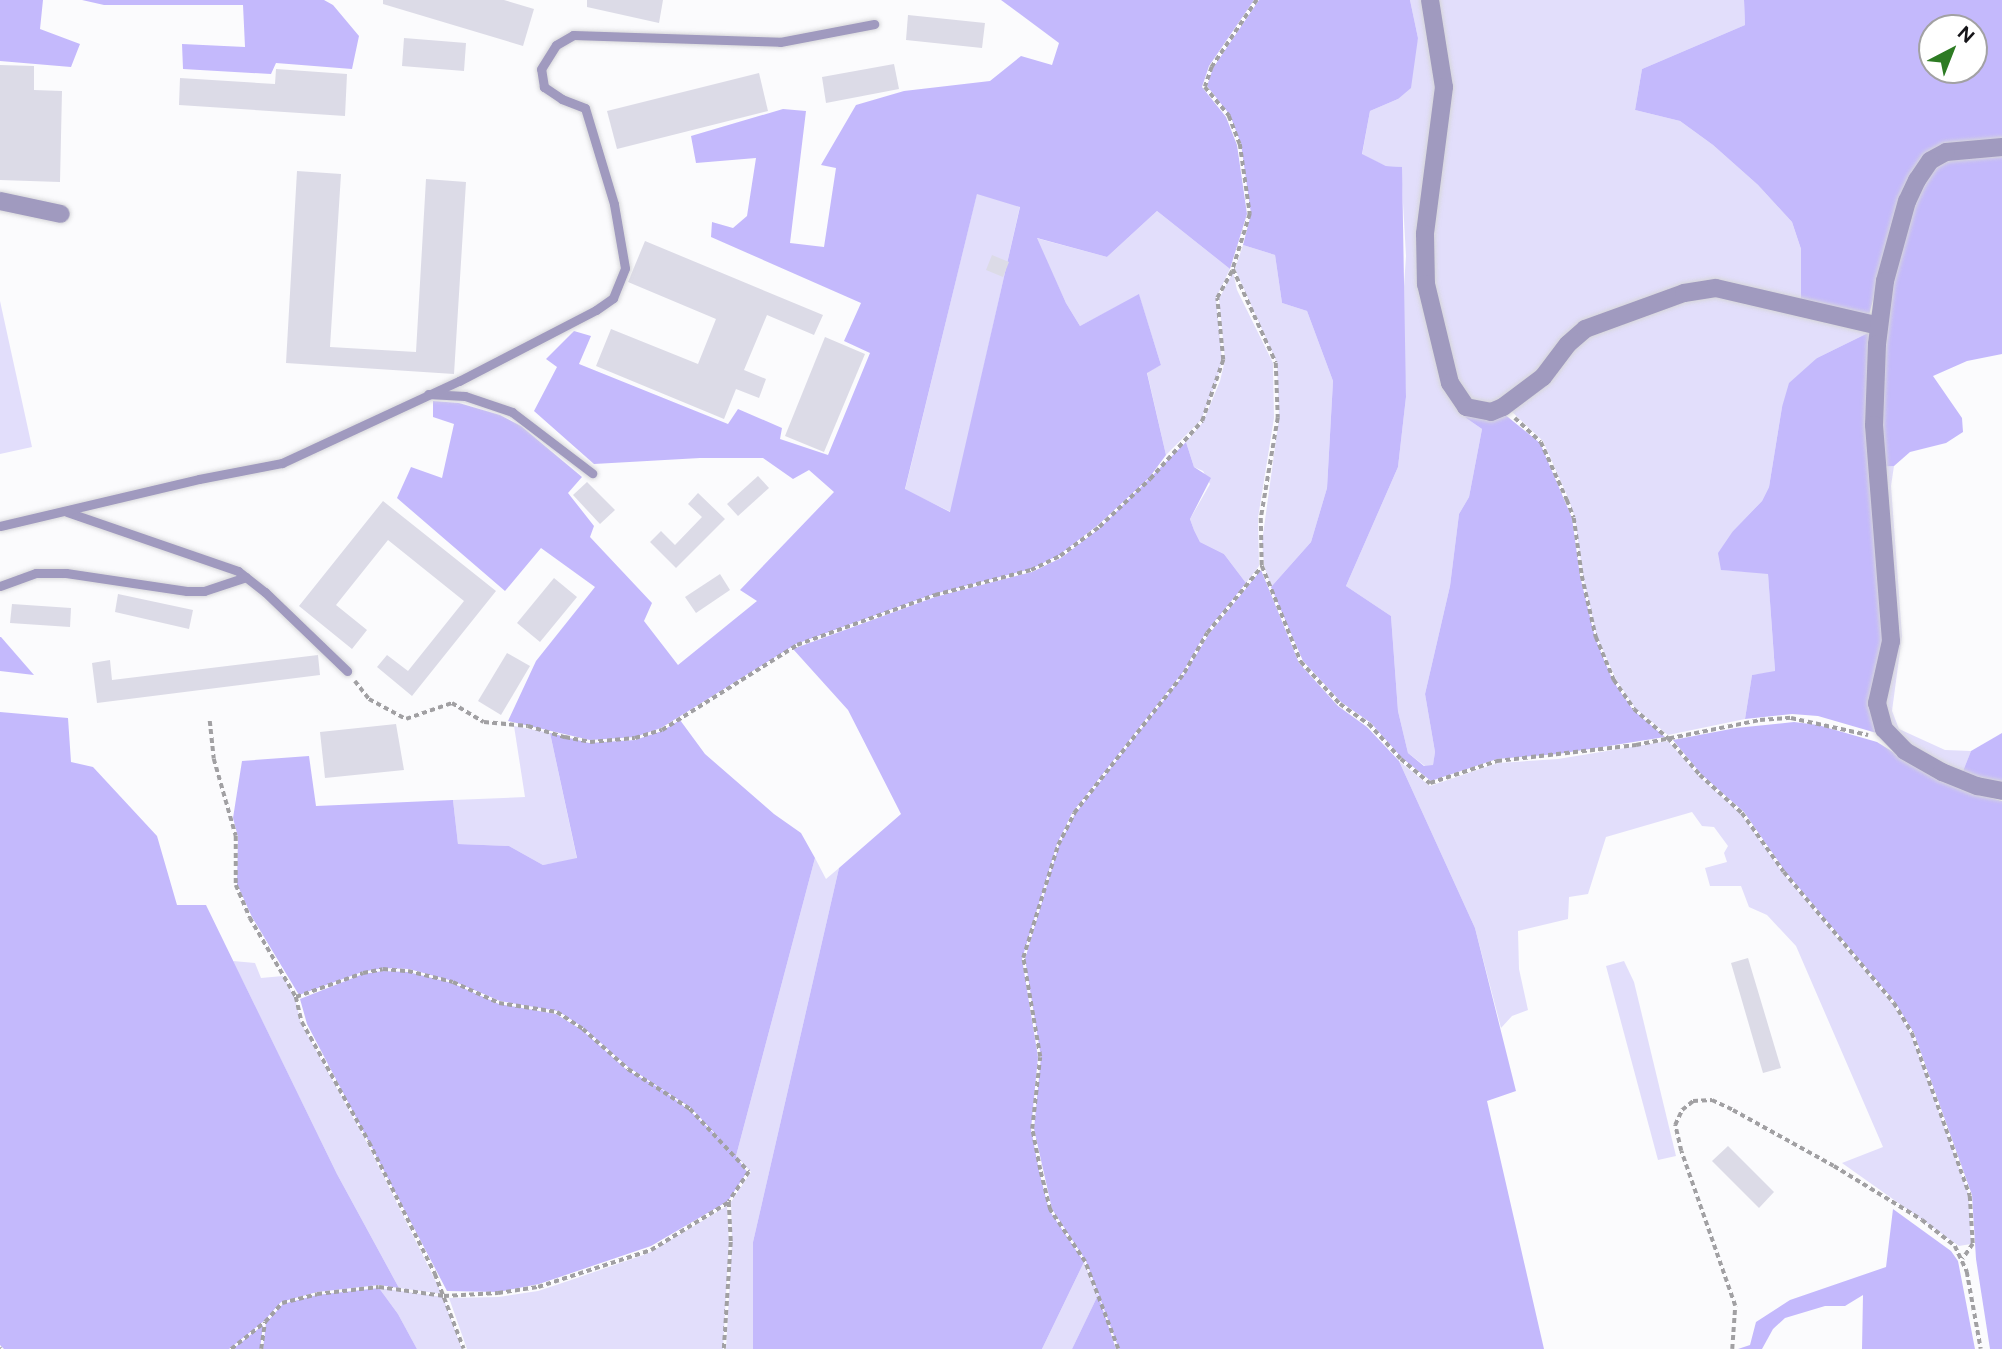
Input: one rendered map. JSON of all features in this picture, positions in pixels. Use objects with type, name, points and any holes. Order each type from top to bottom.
[{"type":"street","points":[[1430,0],[1444,87],[1438,152],[1425,234],[1426,284],[1443,359],[1458,398],[1466,407],[1491,412],[1503,407],[1543,377],[1568,344],[1585,328],[1684,293],[1716,289],[1879,326]]},
{"type":"street","points":[[2002,147],[1946,152],[1930,161],[1907,201],[1893,250],[1879,326],[1874,425],[1891,641],[1877,703],[1884,729],[1905,751],[1942,772],[1977,786],[2002,791]]},
{"type":"street","points":[[0,201],[61,214]]},
{"type":"lane","points":[[0,526],[200,478],[282,463],[426,393],[459,381],[596,310],[613,298],[625,268],[614,204],[585,108],[562,99],[544,87],[541,69],[556,45],[573,35],[780,42],[874,24]]},
{"type":"lane","points":[[426,393],[465,396],[512,412],[592,473]]},
{"type":"lane","points":[[66,512],[238,571],[347,671]]},
{"type":"lane","points":[[0,586],[36,573],[66,573],[187,591],[204,591],[246,577]]},
{"type":"path","points":[[347,671],[369,699],[406,719],[452,703],[484,722],[528,726],[590,742],[635,738],[662,730],[796,645],[935,595],[1031,570],[1060,556],[1099,527],[1150,479],[1202,421],[1223,360],[1217,298],[1233,269],[1250,214],[1240,144],[1229,116],[1205,87],[1212,67],[1257,0]]},
{"type":"path","points":[[1233,269],[1276,363],[1278,418],[1261,518],[1262,566],[1301,662],[1340,704],[1369,724],[1401,759],[1430,783],[1456,777],[1497,761],[1558,756],[1668,738],[1732,724],[1791,718],[1891,739]]},
{"type":"path","points":[[1503,407],[1541,442],[1567,500],[1574,518],[1582,576],[1596,637],[1614,680],[1634,709],[1668,738],[1700,775],[1742,813],[1784,872],[1894,1003],[1912,1033],[1970,1196],[1973,1244],[1963,1259]]},
{"type":"path","points":[[1118,1349],[1085,1262],[1051,1210],[1040,1170],[1032,1129],[1040,1057],[1023,958],[1058,845],[1073,813],[1184,673],[1208,633],[1262,566]]},
{"type":"path","points":[[210,721],[214,759],[236,836],[236,885],[250,918],[296,997],[302,1022],[369,1142],[444,1296],[464,1349]]},
{"type":"path","points":[[231,1349],[265,1322],[282,1303],[317,1294],[379,1287],[444,1296],[498,1293],[571,1277],[651,1250],[729,1202],[749,1172],[690,1109],[628,1069],[602,1049],[583,1029],[557,1012],[499,1003],[453,982],[408,971],[383,969],[363,973],[296,997]]},
{"type":"path","points":[[1732,1349],[1735,1306],[1681,1151],[1675,1125],[1682,1110],[1693,1101],[1712,1100],[1834,1166],[1922,1220],[1955,1247],[1963,1259],[1981,1349]]},
{"type":"path","points":[[724,1349],[731,1242],[729,1202]]},
{"type":"path","points":[[261,1349],[265,1322]]},
{"type":"shaded area","points":[[0,0],[43,0],[40,29],[80,44],[71,67],[0,61]]},
{"type":"shaded area","points":[[82,0],[324,0],[333,5],[359,36],[352,69],[276,63],[271,74],[183,69],[182,44],[245,47],[243,5],[104,5]]},
{"type":"shaded area","points":[[1001,0],[1254,0],[1209,66],[1202,87],[1226,117],[1237,145],[1247,214],[1230,269],[1157,211],[1107,257],[1037,238],[1066,303],[1080,326],[1139,294],[1161,365],[1147,373],[1166,455],[1149,478],[1098,525],[1059,555],[1031,569],[934,594],[796,644],[661,728],[635,737],[590,740],[508,721],[536,661],[595,587],[541,548],[505,591],[397,498],[411,467],[442,478],[454,424],[433,417],[433,401],[459,403],[500,415],[521,426],[582,477],[568,493],[594,526],[590,537],[652,603],[644,621],[678,665],[757,601],[740,590],[834,492],[809,470],[793,479],[763,458],[700,458],[594,464],[534,411],[557,367],[546,359],[574,331],[591,336],[579,364],[728,424],[738,409],[782,428],[780,439],[828,455],[870,353],[844,341],[861,303],[711,237],[712,222],[733,228],[747,216],[756,158],[696,163],[691,136],[783,109],[806,111],[790,243],[824,247],[836,168],[821,165],[856,105],[904,91],[990,81],[1021,56],[1052,65],[1059,43]],"holes":[[[977,194],[1020,207],[950,512],[905,489]]]},
{"type":"shaded area","points":[[1259,0],[1410,0],[1418,38],[1411,88],[1398,99],[1370,111],[1362,154],[1386,166],[1402,167],[1406,397],[1398,467],[1346,586],[1391,616],[1398,711],[1408,753],[1424,766],[1433,765],[1435,752],[1425,694],[1450,586],[1459,514],[1469,497],[1482,429],[1466,418],[1454,401],[1503,413],[1540,443],[1572,518],[1580,576],[1595,638],[1613,681],[1633,710],[1665,737],[1558,754],[1497,759],[1431,781],[1402,758],[1371,723],[1341,702],[1303,661],[1271,587],[1311,542],[1327,488],[1333,381],[1307,311],[1282,303],[1275,255],[1243,245],[1251,214],[1241,144],[1230,115],[1207,86],[1213,68]]},
{"type":"shaded area","points":[[1410,0],[1425,0],[1440,92],[1421,235],[1466,418],[1482,429],[1469,497],[1459,514],[1450,586],[1425,694],[1435,752],[1433,766],[1425,766],[1408,753],[1398,711],[1391,616],[1346,586],[1398,467],[1406,397],[1402,317],[1406,256],[1401,167],[1386,166],[1362,155],[1370,111],[1398,99],[1418,38]]},
{"type":"shaded area","points":[[1433,0],[1744,0],[1745,25],[1642,69],[1635,110],[1680,121],[1713,145],[1758,185],[1792,222],[1801,249],[1801,306],[1737,290],[1615,312],[1490,409],[1460,396],[1428,261],[1441,152]]},
{"type":"shaded area","points":[[1744,0],[2002,0],[2002,141],[1944,147],[1891,227],[1868,320],[1801,306],[1801,249],[1792,222],[1758,185],[1713,145],[1680,121],[1635,110],[1642,69],[1745,25]]},
{"type":"shaded area","points":[[2002,151],[2002,354],[1967,361],[1933,376],[1962,418],[1963,432],[1946,443],[1910,452],[1894,466],[1881,467],[1878,425],[1889,282],[1912,203],[1940,159]]},
{"type":"shaded area","points":[[977,193],[1020,206],[951,512],[905,490]]},
{"type":"shaded area","points":[[1157,211],[1230,269],[1216,298],[1222,360],[1217,380],[1201,420],[1166,455],[1147,372],[1161,365],[1139,295],[1080,326],[1066,303],[1036,238],[1107,257]]},
{"type":"shaded area","points":[[1243,245],[1275,255],[1282,303],[1307,311],[1333,381],[1327,488],[1311,542],[1271,587],[1264,565],[1262,542],[1279,418],[1277,363],[1235,269]]},
{"type":"shaded area","points":[[1233,272],[1237,290],[1273,363],[1274,418],[1258,518],[1259,566],[1246,583],[1224,554],[1200,542],[1194,530],[1190,519],[1210,484],[1203,471],[1194,467],[1186,442],[1203,422],[1220,381],[1225,360],[1219,299]]},
{"type":"shaded area","points":[[1700,297],[1720,297],[1872,331],[1817,358],[1782,407],[1769,487],[1762,501],[1733,531],[1722,570],[1768,573],[1775,672],[1752,675],[1745,719],[1668,735],[1635,708],[1616,679],[1597,637],[1583,576],[1575,518],[1569,500],[1543,441],[1510,410],[1586,333]]},
{"type":"shaded area","points":[[0,301],[32,447],[0,454]]},
{"type":"shaded area","points":[[1872,331],[1885,635],[1880,734],[1818,716],[1792,714],[1745,719],[1752,675],[1775,671],[1768,574],[1721,570],[1718,553],[1733,531],[1762,501],[1769,487],[1782,407],[1789,383],[1817,358]]},
{"type":"shaded area","points":[[1186,442],[1194,467],[1211,478],[1190,519],[1194,530],[1200,542],[1224,554],[1246,583],[1206,632],[1183,672],[1072,813],[1057,844],[1022,959],[1038,1057],[1031,1129],[1039,1171],[1049,1210],[1084,1262],[1042,1349],[753,1349],[753,1242],[839,868],[901,814],[848,710],[793,649],[935,597],[1032,572],[1061,558],[1100,528]]},
{"type":"shaded area","points":[[1894,466],[1891,486],[1902,636],[1892,711],[1899,729],[1945,750],[1971,751],[1961,776],[1908,748],[1883,714],[1881,467]]},
{"type":"shaded area","points":[[1261,570],[1299,663],[1338,706],[1367,727],[1399,761],[1475,928],[1516,1091],[1487,1101],[1544,1349],[1119,1349],[1086,1261],[1052,1209],[1034,1129],[1041,1057],[1025,959],[1059,845],[1075,814],[1185,673],[1209,634]]},
{"type":"shaded area","points":[[1,637],[34,675],[0,671]]},
{"type":"shaded area","points":[[0,712],[68,718],[71,762],[93,767],[157,836],[177,905],[206,905],[337,1174],[399,1288],[379,1285],[317,1292],[281,1302],[264,1321],[229,1349],[4,1349],[0,1345]]},
{"type":"shaded area","points":[[680,720],[705,754],[774,814],[801,833],[815,858],[736,1156],[747,1172],[728,1201],[651,1246],[539,1284],[498,1292],[447,1291],[307,1024],[300,999],[363,974],[383,971],[408,972],[452,983],[499,1004],[556,1014],[582,1030],[627,1070],[661,1089],[689,1110],[720,1139],[691,1108],[628,1067],[584,1028],[558,1011],[500,1001],[453,981],[409,969],[383,968],[362,972],[299,995],[252,917],[237,884],[238,837],[233,818],[242,761],[309,756],[316,806],[453,800],[458,844],[509,846],[543,865],[577,858],[550,733],[589,743],[635,740],[662,731]]},
{"type":"shaded area","points":[[1794,722],[1818,725],[1877,742],[1922,770],[1960,789],[2002,801],[2002,1349],[1990,1349],[1976,1259],[1972,1195],[1914,1033],[1895,1002],[1785,871],[1744,812],[1701,774],[1673,740],[1736,728]]},
{"type":"shaded area","points":[[514,726],[550,733],[577,859],[543,865],[509,846],[458,844],[453,800],[525,797]]},
{"type":"shaded area","points":[[2002,733],[2002,786],[1961,776],[1971,751]]},
{"type":"shaded area","points":[[1668,741],[1699,776],[1741,814],[1783,873],[1893,1004],[1911,1034],[1969,1196],[1971,1244],[1959,1246],[1842,1163],[1883,1147],[1796,946],[1767,915],[1749,907],[1741,886],[1710,886],[1705,868],[1727,862],[1724,853],[1728,846],[1714,827],[1702,826],[1692,812],[1606,837],[1588,894],[1569,897],[1568,919],[1518,931],[1519,969],[1528,1010],[1512,1016],[1501,1028],[1475,928],[1399,761],[1430,786],[1498,763],[1558,759]]},
{"type":"shaded area","points":[[815,858],[826,879],[839,868],[753,1242],[753,1349],[726,1349],[732,1242],[731,1202],[751,1172],[736,1156]]},
{"type":"shaded area","points":[[233,961],[255,963],[261,978],[283,976],[295,998],[301,1023],[367,1143],[442,1294],[399,1288],[337,1174]]},
{"type":"shaded area","points":[[1624,961],[1634,982],[1676,1156],[1658,1160],[1606,966]]},
{"type":"shaded area","points":[[727,1206],[729,1242],[723,1349],[467,1349],[449,1298],[499,1297],[538,1291],[649,1253]]},
{"type":"shaded area","points":[[1893,1209],[1951,1251],[1958,1261],[1975,1349],[1862,1349],[1863,1295],[1845,1306],[1825,1306],[1785,1318],[1773,1329],[1762,1349],[1738,1349],[1750,1345],[1756,1322],[1790,1300],[1886,1267]]},
{"type":"shaded area","points":[[1084,1262],[1098,1295],[1072,1349],[1042,1349]]},
{"type":"shaded area","points":[[379,1288],[443,1297],[462,1349],[417,1349],[398,1314]]},
{"type":"shaded area","points":[[379,1288],[398,1314],[417,1349],[263,1349],[266,1323],[283,1304],[317,1295]]},
{"type":"shaded area","points":[[1098,1295],[1116,1349],[1072,1349]]},
{"type":"shaded area","points":[[263,1325],[260,1349],[233,1349]]},
{"type":"building","points":[[383,0],[504,0],[534,9],[523,46],[383,4]]},
{"type":"building","points":[[587,0],[663,0],[659,23],[587,7]]},
{"type":"building","points":[[908,15],[985,23],[982,48],[906,40]]},
{"type":"building","points":[[404,38],[466,43],[464,71],[402,66]]},
{"type":"building","points":[[894,64],[899,89],[826,103],[822,77]]},
{"type":"building","points":[[0,65],[34,66],[34,90],[62,91],[60,182],[0,180]]},
{"type":"building","points":[[276,69],[347,74],[345,116],[179,105],[180,78],[275,84]]},
{"type":"building","points":[[759,73],[768,111],[617,149],[607,111]]},
{"type":"building","points":[[297,171],[341,174],[330,347],[416,352],[426,179],[466,182],[454,374],[286,363]]},
{"type":"building","points":[[645,241],[823,315],[814,335],[767,315],[744,370],[766,379],[759,398],[736,389],[724,419],[596,366],[611,329],[698,364],[716,319],[628,282]]},
{"type":"building","points":[[992,255],[1009,262],[1003,277],[986,270]]},
{"type":"building","points":[[825,337],[865,354],[824,452],[785,436]]},
{"type":"building","points":[[758,476],[769,488],[738,516],[727,504]]},
{"type":"building","points":[[587,482],[615,510],[600,524],[573,495]]},
{"type":"building","points":[[698,493],[725,519],[676,568],[650,542],[661,531],[675,545],[702,517],[688,504]]},
{"type":"building","points":[[383,501],[496,591],[412,696],[377,667],[387,655],[408,671],[464,601],[388,540],[336,605],[367,630],[352,649],[299,606]]},
{"type":"building","points":[[720,574],[730,590],[696,613],[685,597]]},
{"type":"building","points":[[554,578],[577,597],[540,642],[517,623]]},
{"type":"building","points":[[118,594],[193,610],[189,629],[115,612]]},
{"type":"building","points":[[12,604],[71,608],[70,627],[10,623]]},
{"type":"building","points":[[507,653],[530,666],[501,715],[478,701]]},
{"type":"building","points":[[318,655],[320,675],[97,703],[92,663],[110,660],[112,680]]},
{"type":"building","points":[[396,724],[404,770],[325,778],[320,732]]},
{"type":"building","points":[[1748,958],[1781,1068],[1763,1073],[1731,963]]},
{"type":"building","points":[[1728,1146],[1774,1192],[1759,1208],[1712,1161]]}]
